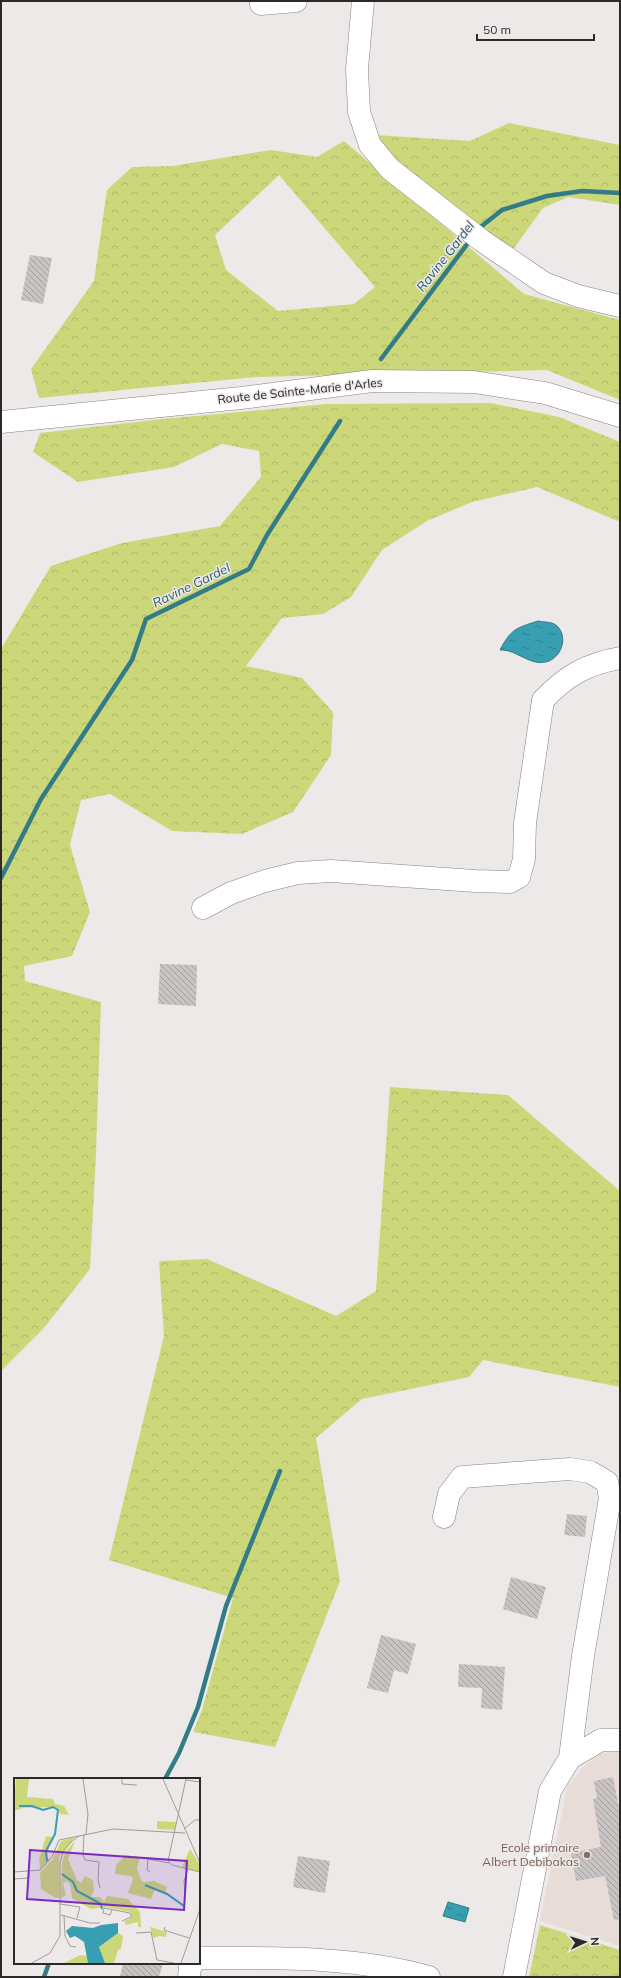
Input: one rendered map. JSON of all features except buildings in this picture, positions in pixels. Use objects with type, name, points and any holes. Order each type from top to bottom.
[{"type":"street","points":[[261,1],[261,4],[296,1]]},
{"type":"street","points":[[363,1],[357,69],[359,112],[370,145],[390,169],[475,234],[544,282],[578,296],[620,306]]},
{"type":"street","name":"Route de Sainte-Marie d'Arles","points":[[1,422],[241,398],[372,381],[474,382],[545,393],[620,416]]},
{"type":"street","points":[[203,908],[231,893],[265,881],[298,873],[331,871],[510,882],[519,877],[524,859],[525,823],[543,700],[556,687],[579,670],[600,661],[620,658]]},
{"type":"street","points":[[444,1517],[449,1494],[462,1477],[570,1469],[590,1472],[607,1482],[610,1498],[583,1656],[570,1758],[550,1791],[514,1977]]},
{"type":"street","points":[[570,1758],[601,1740],[620,1740]]},
{"type":"street","points":[[200,1958],[313,1959],[359,1962],[403,1970],[429,1977]]},
{"type":"street","points":[[189,1977],[190,1967],[192,1964]]},
{"type":"shaded area","name":"Ecole primaire Albert Debibakas","points":[[620,1751],[620,1946],[540,1921],[567,1788],[583,1767],[599,1754]]},
{"type":"green space","points":[[509,123],[620,145],[620,205],[568,197],[543,208],[512,251],[394,163],[375,135],[470,141]]},
{"type":"green space","points":[[344,141],[524,294],[620,320],[620,400],[547,370],[256,377],[39,398],[31,369],[94,281],[107,190],[132,167],[172,166],[271,150],[317,157]],"holes":[[[279,175],[375,287],[354,304],[278,311],[226,270],[215,235]]]},
{"type":"green space","points":[[491,403],[559,417],[620,442],[620,522],[537,487],[472,502],[427,521],[382,550],[351,597],[323,614],[282,618],[246,666],[302,678],[333,712],[331,755],[293,812],[242,834],[172,831],[110,794],[81,800],[70,845],[90,912],[72,956],[24,966],[25,981],[101,1002],[96,1153],[90,1269],[44,1328],[1,1371],[1,649],[51,566],[122,543],[220,526],[261,477],[259,451],[222,444],[174,467],[78,482],[33,452],[40,433],[163,419],[326,404]]},
{"type":"green space","points":[[390,1087],[508,1095],[620,1191],[620,1387],[483,1360],[469,1377],[362,1399],[316,1438],[340,1581],[275,1747],[193,1732],[202,1710],[233,1598],[109,1560],[164,1336],[159,1261],[207,1259],[336,1316],[376,1291]]},
{"type":"green space","points":[[540,1925],[620,1950],[620,1977],[529,1977]]},
{"type":"water","points":[[538,621],[554,624],[560,629],[563,639],[561,650],[554,658],[549,661],[536,662],[506,650],[500,650],[511,633],[519,628]]},
{"type":"water","points":[[448,1902],[469,1908],[465,1922],[443,1916]]},
{"type":"waterway","name":"Ravine Gardel","points":[[478,229],[502,210],[547,196],[582,191],[620,193]]},
{"type":"waterway","name":"Ravine Gardel","points":[[381,359],[471,239]]},
{"type":"waterway","name":"Ravine Gardel","points":[[1,878],[41,799],[132,660],[146,619],[249,569],[267,535],[340,421]]},
{"type":"waterway","points":[[166,1778],[179,1753],[198,1707],[226,1606],[280,1471]]},
{"type":"waterway","points":[[44,1977],[49,1964]]},
{"type":"place","name":"Ecole primaire Albert Debibakas","points":[[587,1855]]}]
